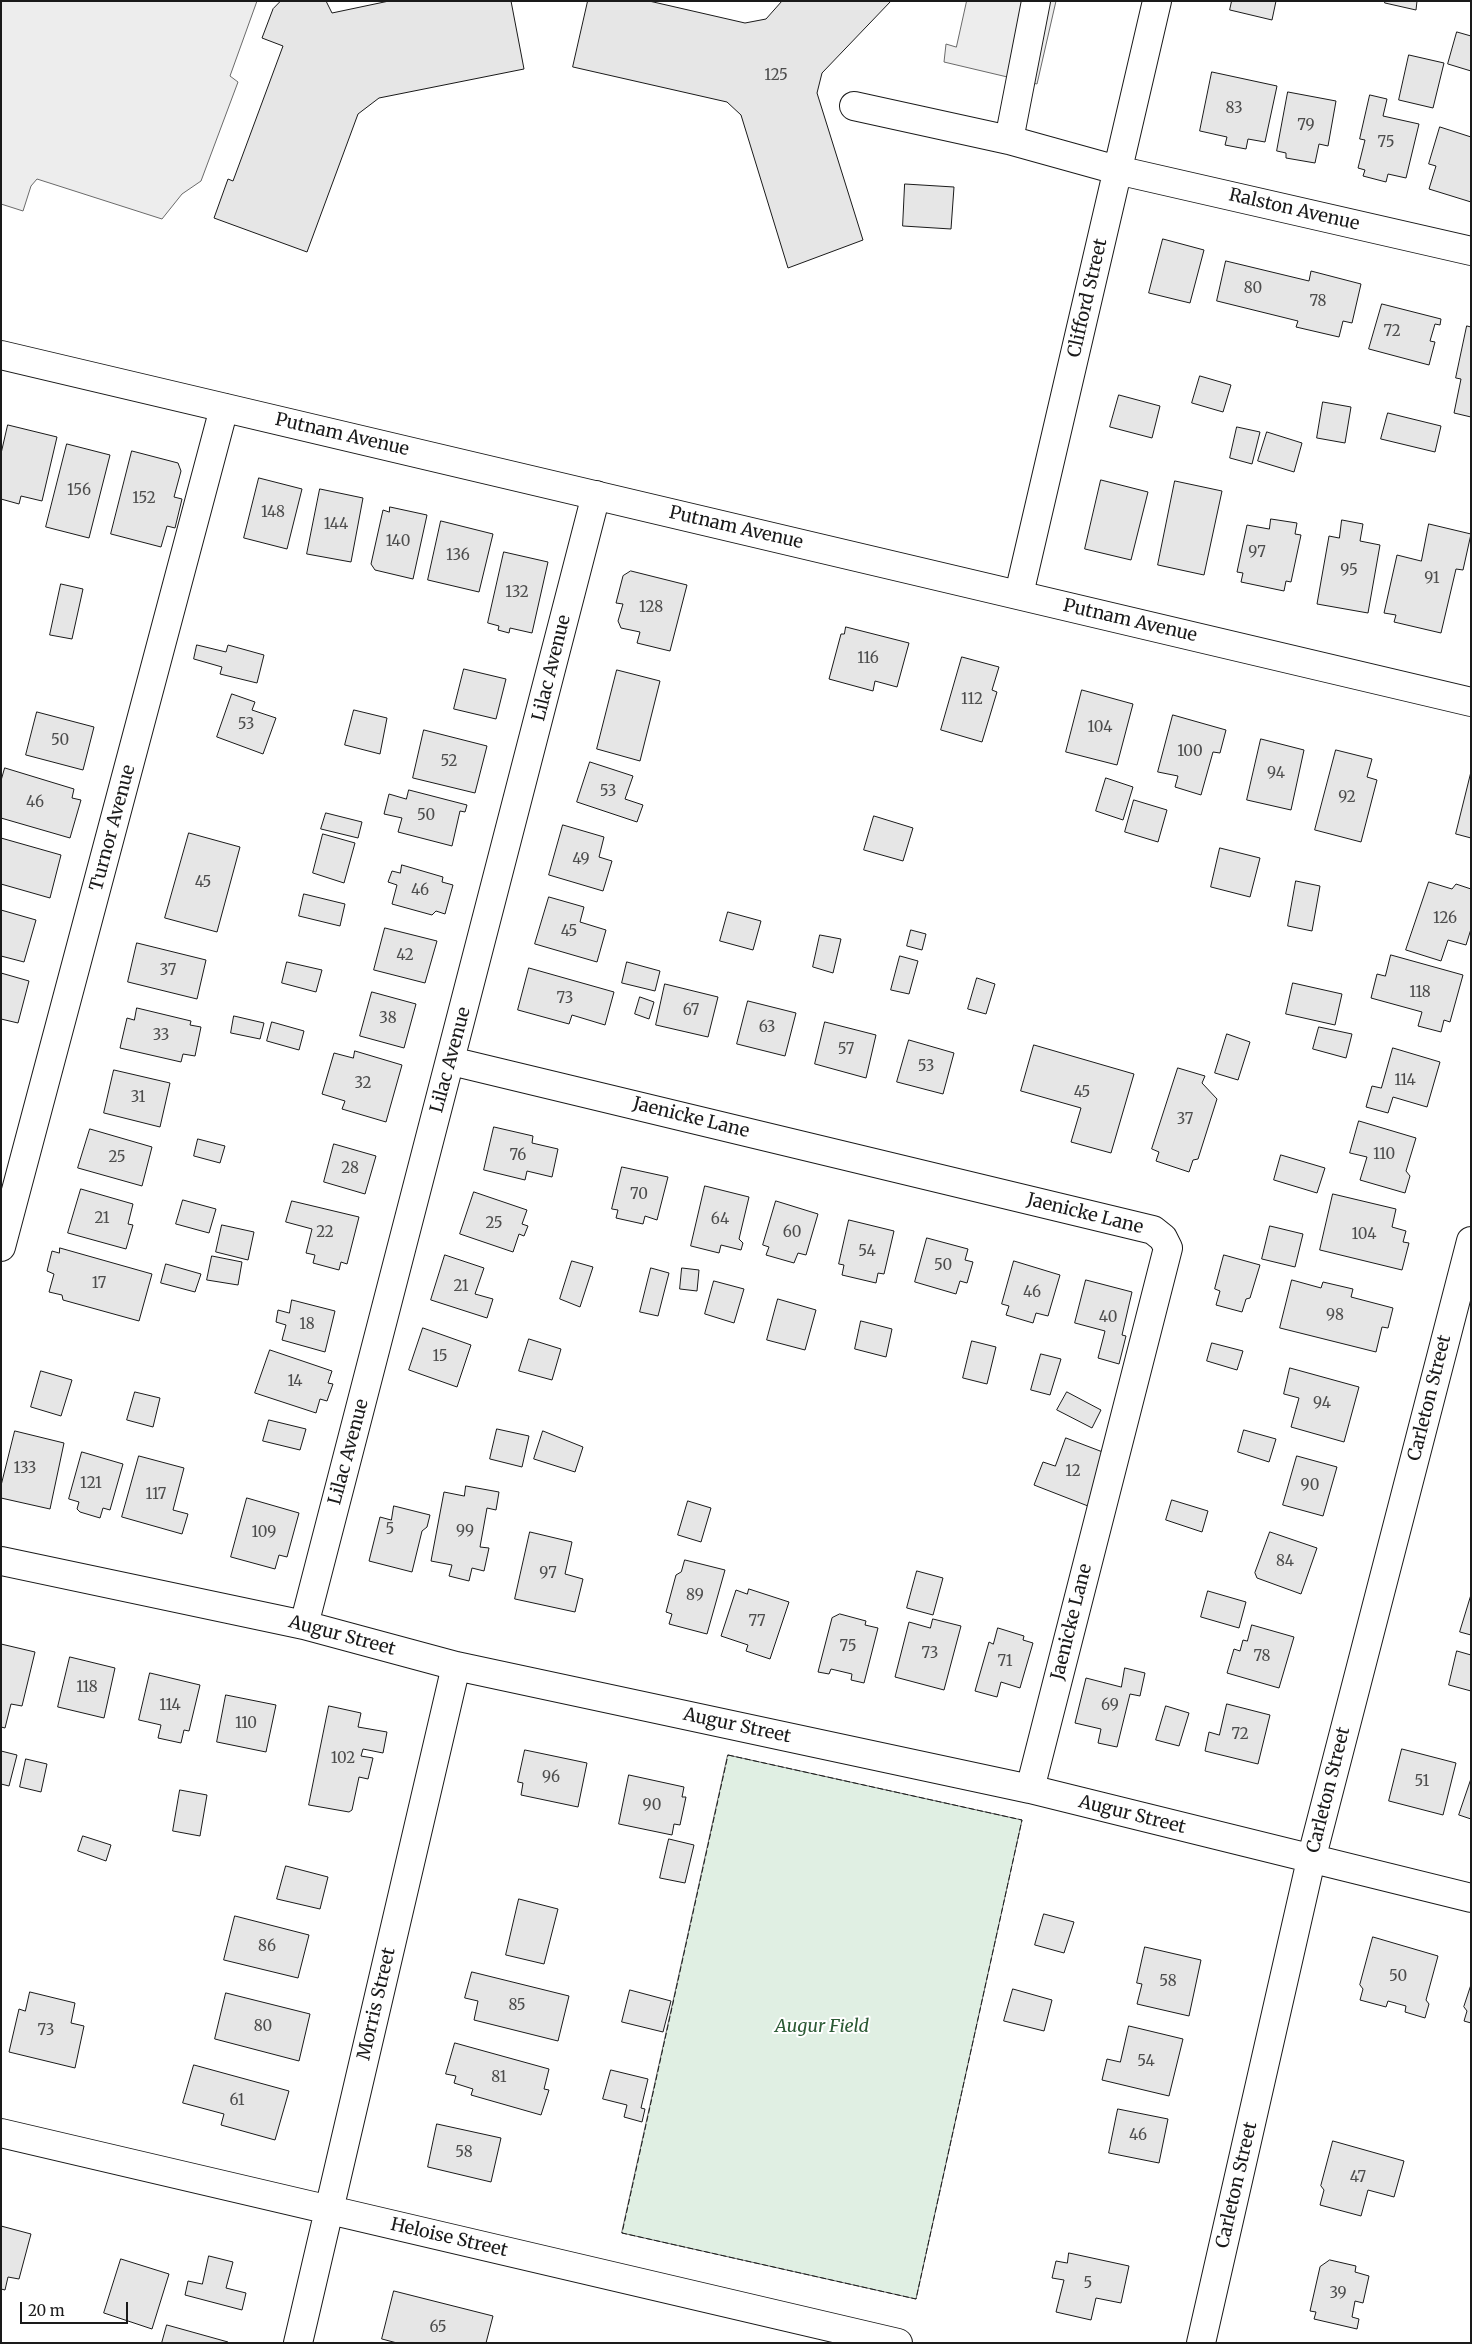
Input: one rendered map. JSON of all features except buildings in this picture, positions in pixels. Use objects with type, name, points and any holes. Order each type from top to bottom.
[{"type":"street","points":[[1009,140],[1036,1]]},
{"type":"street","name":"Clifford Street","points":[[1019,594],[1157,1]]},
{"type":"street","name":"Ralston Avenue","points":[[854,106],[1009,140],[1117,170],[1471,251]]},
{"type":"street","name":"Putnam Avenue","points":[[1,355],[1471,702]]},
{"type":"street","name":"Turnor Avenue","points":[[1,1247],[224,408]]},
{"type":"street","name":"Lilac Avenue","points":[[304,1625],[596,495]]},
{"type":"street","name":"Jaenicke Lane","points":[[451,1060],[1153,1230],[1163,1238],[1168,1248],[1030,1789]]},
{"type":"street","name":"Carleton Street","points":[[1201,2343],[1311,1860],[1471,1241]]},
{"type":"street","name":"Augur Street","points":[[1,1561],[304,1625],[456,1666],[1030,1789],[1311,1860],[1471,1898]]},
{"type":"street","name":"Morris Street","points":[[298,2343],[456,1666]]},
{"type":"street","name":"Heloise Street","points":[[1,2133],[887,2342]]},
{"type":"green space","name":"Augur Field","points":[[728,1755],[1022,1820],[916,2299],[622,2233]]},
{"type":"shaded area","points":[[1,1],[257,1],[230,76],[238,82],[201,181],[182,194],[162,219],[37,179],[31,186],[23,211],[1,204]]},
{"type":"shaded area","points":[[967,1],[1056,1],[1037,84],[944,62],[946,44],[956,47]]},
{"type":"fence","points":[[728,1755],[1022,1820],[916,2299],[622,2233],[728,1755]]}]
